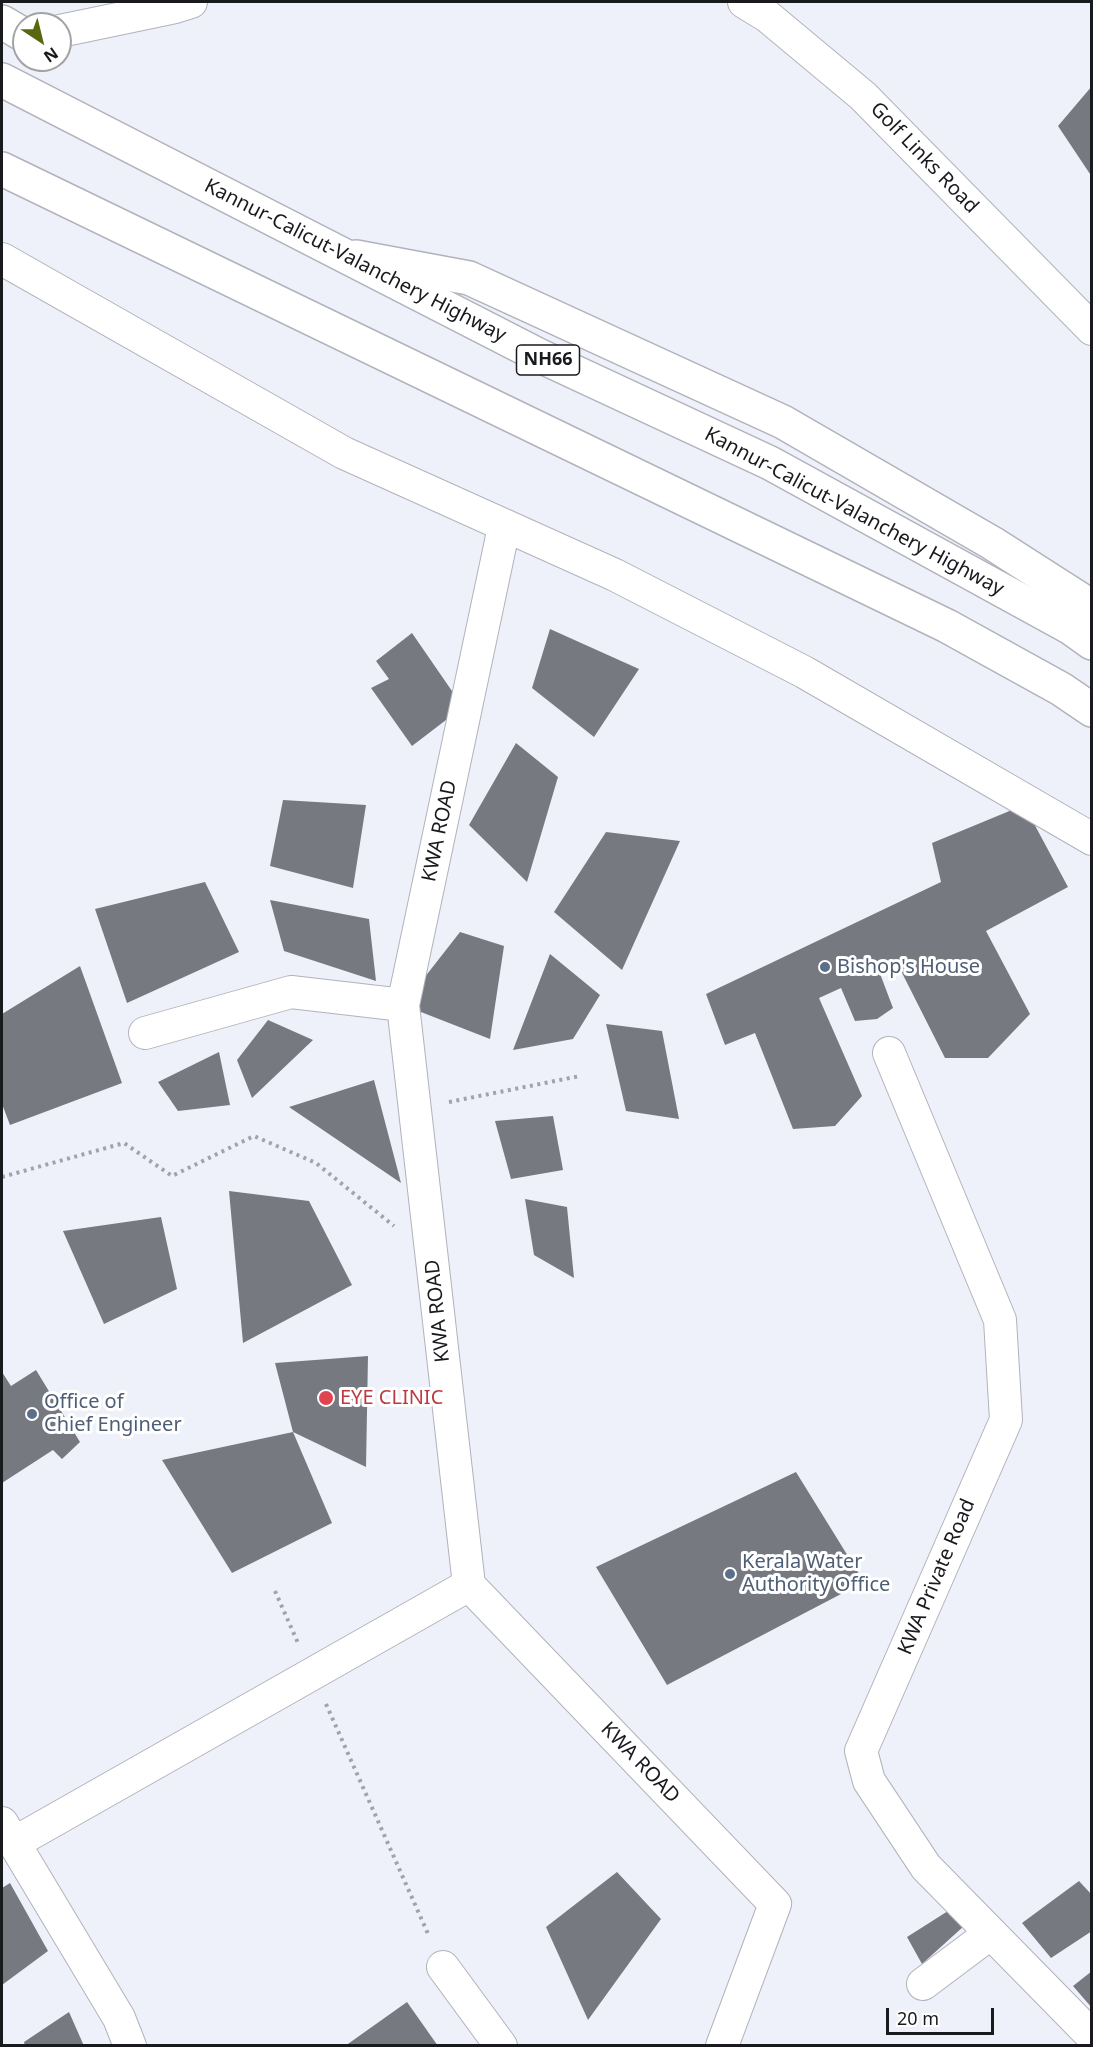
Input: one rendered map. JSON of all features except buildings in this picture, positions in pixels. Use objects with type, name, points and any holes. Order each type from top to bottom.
[{"type":"main road","name":"Kannur-Calicut-Valanchery Highway","points":[[2,80],[538,356],[770,463],[1071,628],[1092,643]]},
{"type":"main road","points":[[2,169],[936,621],[1060,689],[1092,710]]},
{"type":"main road","points":[[345,255],[469,278],[783,422],[992,543],[1092,607]]},
{"type":"street","name":"Golf Links Road","points":[[744,2],[767,16],[863,96],[1092,328]]},
{"type":"street","points":[[72,28],[179,3]]},
{"type":"street","points":[[2,259],[344,453],[615,575],[804,672],[1092,839]]},
{"type":"street","name":"KWA ROAD","points":[[504,527],[404,1005],[469,1585],[775,1904],[722,2046]]},
{"type":"street","points":[[145,1033],[291,992],[404,1005]]},
{"type":"street","name":"KWA Private Road","points":[[889,1053],[1000,1320],[1006,1420],[861,1751],[869,1781],[926,1867],[1092,2036]]},
{"type":"street","points":[[130,2046],[119,2018],[8,1833],[469,1585]]},
{"type":"street","points":[[923,1984],[991,1933]]},
{"type":"street","points":[[443,1966],[501,2046]]},
{"type":"path","points":[[416,1108],[580,1076]]},
{"type":"path","points":[[2,1177],[124,1143],[172,1176],[254,1136],[316,1163],[432,1256]]},
{"type":"path","points":[[275,1591],[299,1645]]},
{"type":"path","points":[[323,1698],[443,1966]]},
{"type":"place","name":"Bishop's House","points":[[825,967]]},
{"type":"place","name":"EYE CLINIC","points":[[326,1398]]},
{"type":"place","name":"Office of Chief Engineer","points":[[32,1414]]},
{"type":"place","name":"Kerala Water Authority Office","points":[[730,1574]]}]
